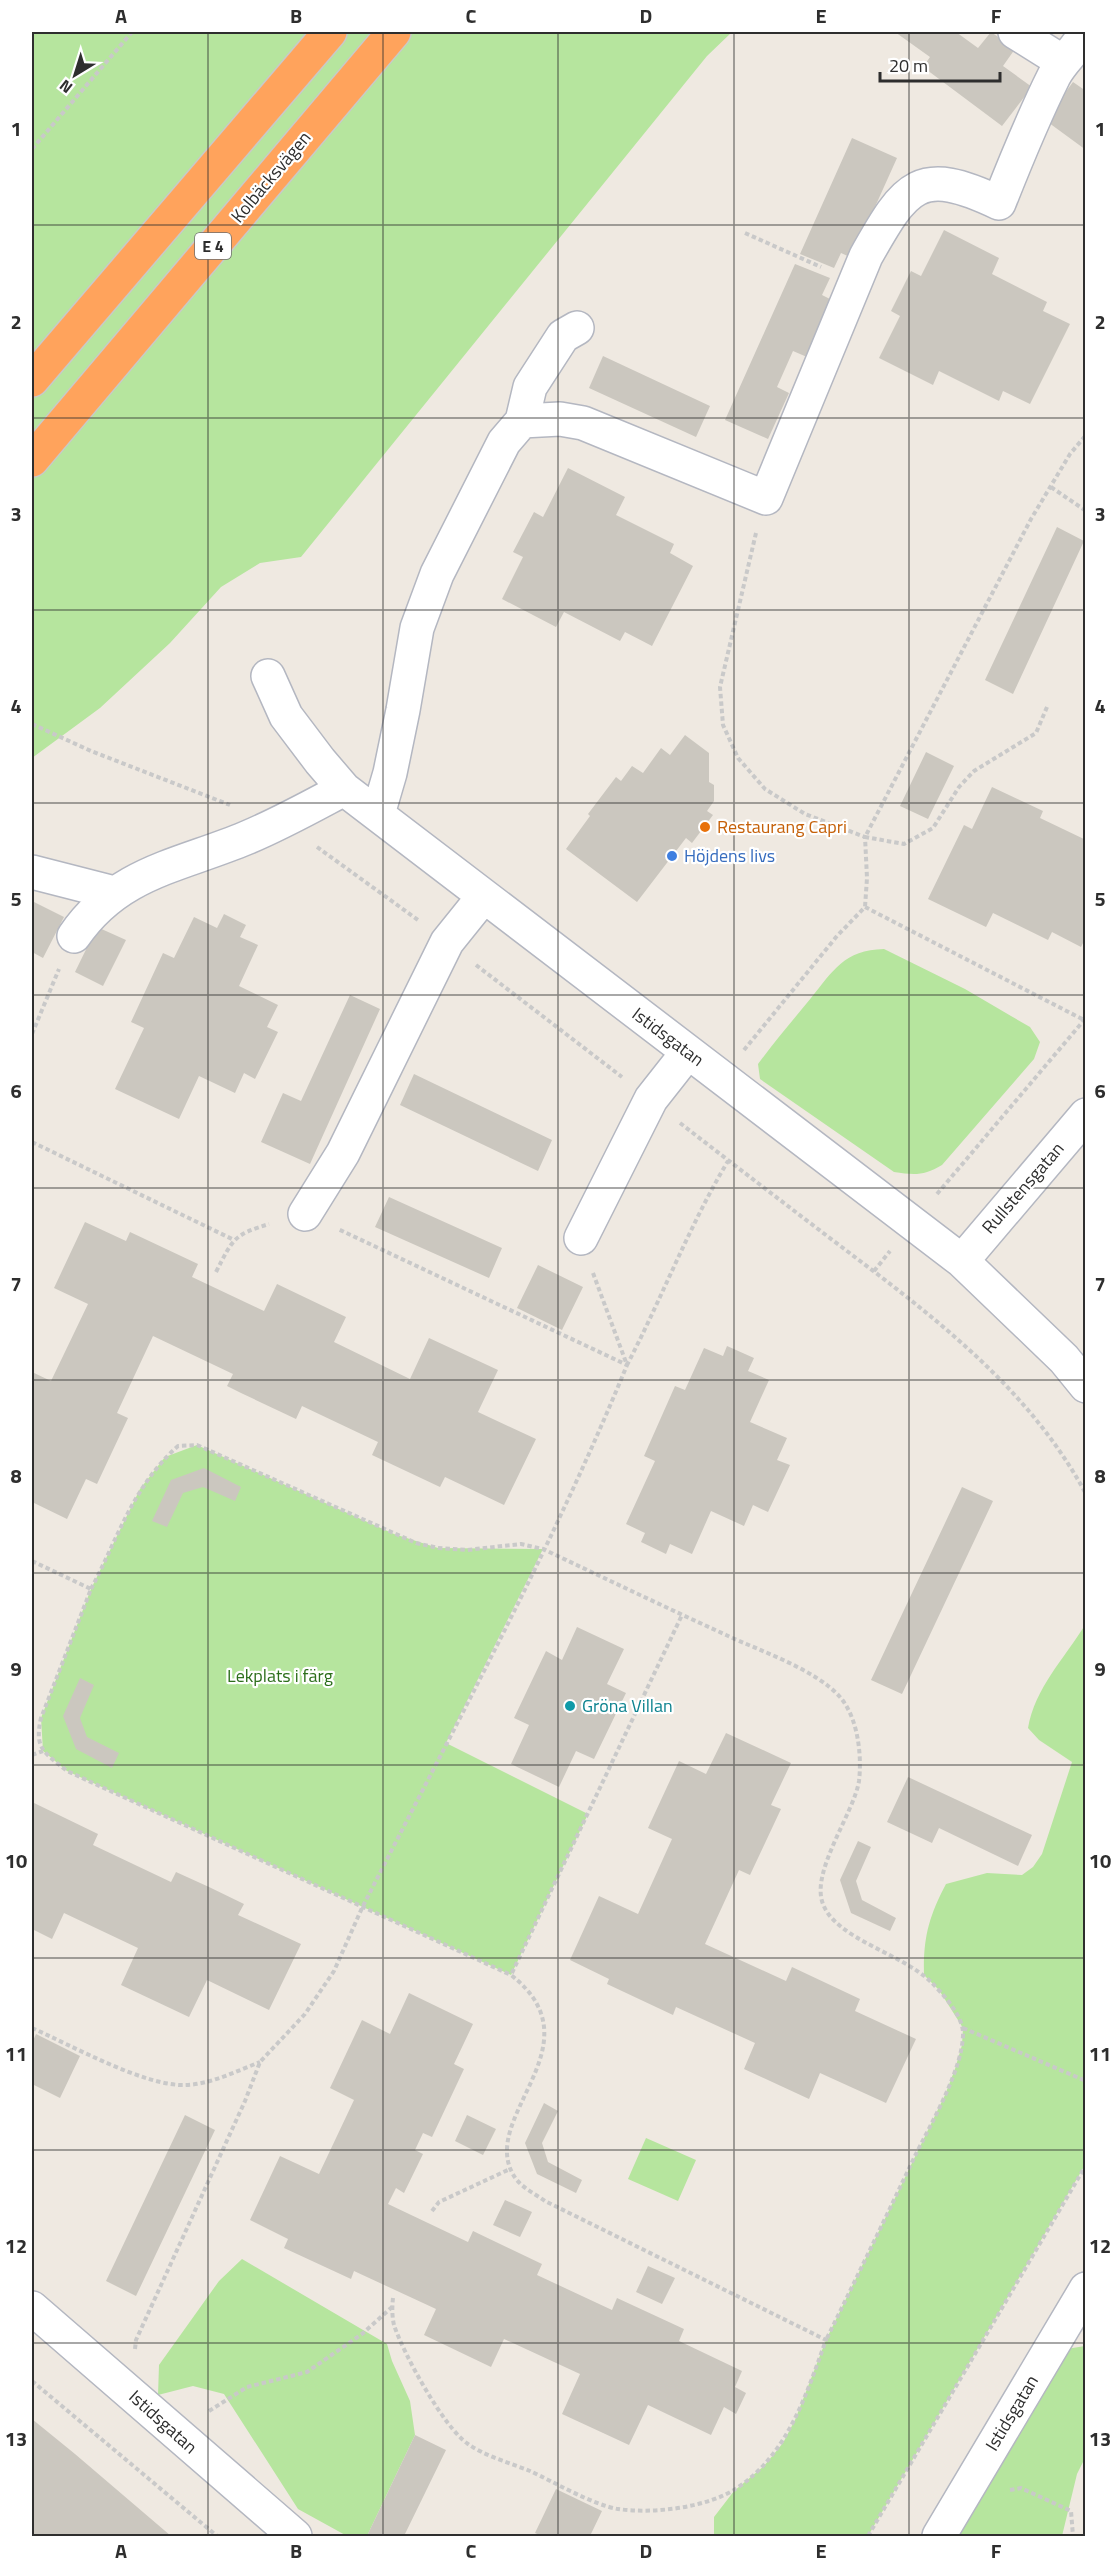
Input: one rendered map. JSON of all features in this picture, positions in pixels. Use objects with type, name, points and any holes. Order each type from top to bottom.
[{"type":"highway","points":[[32,380],[330,32]]},
{"type":"highway","name":"Kolbäcksvägen","points":[[32,460],[394,32]]},
{"type":"street","points":[[522,421],[560,419],[583,423],[766,498],[866,256],[884,224],[904,198],[921,185],[937,183],[954,184],[999,203],[1025,139],[1079,46],[1015,32]]},
{"type":"street","points":[[378,814],[404,710],[417,628],[437,574],[490,467],[504,442],[522,421],[530,387],[563,336],[577,328]]},
{"type":"street","name":"Istidsgatan","points":[[268,676],[286,716],[344,789],[962,1261],[1064,1359],[1086,1386]]},
{"type":"street","points":[[74,936],[89,914],[114,893],[141,877],[267,829],[344,789]]},
{"type":"street","points":[[32,872],[114,893]]},
{"type":"street","points":[[305,1214],[343,1153],[447,942],[484,896]]},
{"type":"street","points":[[581,1238],[651,1100],[688,1052]]},
{"type":"street","name":"Rullstensgatan","points":[[962,1261],[1086,1115]]},
{"type":"street","name":"Istidsgatan","points":[[939,2536],[1086,2289]]},
{"type":"street","name":"Istidsgatan","points":[[32,2308],[132,2394],[287,2534]]},
{"type":"path","points":[[32,149],[132,32]]},
{"type":"path","points":[[745,233],[855,282]]},
{"type":"path","points":[[722,1078],[837,936],[865,907],[867,869],[865,837],[976,619],[1030,519],[1070,454],[1086,435]]},
{"type":"path","points":[[1051,487],[1086,511]]},
{"type":"path","points":[[766,498],[720,687],[723,725],[738,758],[750,775],[765,789],[805,814],[865,837],[904,844],[933,828],[959,787],[974,771],[1035,733],[1047,707]]},
{"type":"path","points":[[865,907],[1085,1020],[874,1271],[960,1340],[1011,1391],[1042,1426],[1086,1494]]},
{"type":"path","points":[[32,1034],[74,936]]},
{"type":"path","points":[[32,1142],[232,1239]]},
{"type":"path","points":[[132,2394],[136,2340],[260,2062],[305,2014],[325,1986],[346,1947],[362,1908],[543,1549],[601,1428],[627,1365],[714,1184],[728,1161]]},
{"type":"path","points":[[216,1272],[232,1239],[247,1231],[305,1214],[627,1365]]},
{"type":"path","points":[[581,1238],[627,1365]]},
{"type":"path","points":[[826,2340],[545,2201],[517,2181],[507,2161],[508,2140],[540,2060],[544,2044],[542,2016],[536,2003],[526,1987],[511,1975],[67,1771],[43,1751],[36,1736],[40,1718],[91,1589],[140,1489],[165,1457],[178,1446],[197,1445],[416,1543],[438,1548],[467,1550],[521,1544],[543,1549],[796,1668],[840,1697],[856,1732],[860,1767],[858,1789],[837,1834],[825,1871],[821,1900],[835,1924],[924,1975],[939,1990],[963,2028],[1086,2081]]},
{"type":"path","points":[[32,1561],[91,1589]]},
{"type":"path","points":[[511,1975],[682,1615]]},
{"type":"path","points":[[32,1755],[43,1751]]},
{"type":"path","points":[[32,2028],[135,2074],[164,2083],[185,2085],[208,2081],[260,2062]]},
{"type":"path","points":[[393,2298],[393,2323],[400,2340],[430,2399],[448,2424],[467,2444],[617,2509],[661,2509],[687,2506],[704,2503],[734,2491],[764,2466],[783,2443],[795,2420],[826,2340],[945,2095],[962,2045],[963,2028]]},
{"type":"path","points":[[868,2536],[1086,2165]]},
{"type":"path","points":[[432,2211],[439,2202],[510,2169]]},
{"type":"path","points":[[183,2441],[212,2408],[248,2388],[307,2372],[362,2334],[392,2307]]},
{"type":"path","points":[[32,2381],[217,2536]]},
{"type":"path","points":[[1007,2491],[1022,2488],[1071,2511],[1073,2536]]},
{"type":"green space","points":[[32,32],[732,32],[707,56],[301,557],[260,563],[221,587],[170,643],[100,708],[32,758]]},
{"type":"green space","points":[[884,949],[965,989],[1030,1027],[1040,1042],[1034,1059],[942,1165],[919,1174],[894,1172],[760,1079],[758,1064],[833,971],[859,953]]},
{"type":"green space","name":"Lekplats i färg","points":[[197,1445],[394,1534],[438,1548],[543,1549],[446,1743],[588,1814],[511,1975],[67,1771],[43,1751],[41,1718],[91,1589],[140,1489],[165,1457]]},
{"type":"green space","points":[[1085,1625],[1085,2165],[868,2536],[714,2536],[714,2517],[734,2491],[764,2466],[783,2443],[795,2420],[826,2340],[945,2095],[962,2045],[963,2028],[939,1990],[924,1975],[926,1938],[931,1917],[946,1884],[987,1873],[1022,1875],[1033,1867],[1042,1854],[1072,1762],[1039,1740],[1028,1728],[1037,1700],[1051,1674]]},
{"type":"green space","points":[[646,2138],[696,2160],[678,2201],[628,2179]]},
{"type":"green space","points":[[242,2259],[387,2344],[410,2401],[415,2435],[367,2536],[347,2536],[298,2509],[224,2394],[193,2386],[158,2395],[159,2365],[219,2281]]},
{"type":"green space","points":[[1085,2346],[1085,2458],[1077,2474],[1062,2536],[939,2536],[1048,2352]]},
{"type":"building","points":[[895,32],[956,32],[978,48],[991,32],[1015,49],[1003,66],[1032,87],[1002,126],[923,67],[930,57]]},
{"type":"building","points":[[1073,82],[1086,91],[1086,150],[1045,120]]},
{"type":"building","points":[[852,138],[897,158],[852,258],[841,253],[834,268],[800,254]]},
{"type":"building","points":[[944,230],[999,258],[992,274],[1047,302],[1043,311],[1070,324],[1030,404],[1003,391],[999,401],[939,371],[933,385],[879,358],[900,316],[891,311],[911,271],[921,276]]},
{"type":"building","points":[[795,264],[830,278],[822,295],[832,300],[807,357],[793,351],[777,387],[789,393],[768,439],[725,420]]},
{"type":"building","points":[[603,356],[710,406],[696,437],[589,388]]},
{"type":"building","points":[[568,468],[625,497],[616,515],[674,544],[670,553],[693,566],[652,646],[625,632],[620,641],[564,612],[556,627],[502,599],[523,557],[513,552],[534,512],[543,517]]},
{"type":"building","points":[[1057,527],[1084,541],[1013,694],[985,680]]},
{"type":"building","points":[[685,735],[709,753],[709,782],[714,785],[714,801],[707,811],[713,815],[692,843],[686,838],[637,902],[566,849],[590,816],[588,814],[616,777],[621,781],[632,766],[643,773],[661,748],[670,755]]},
{"type":"building","points":[[926,752],[954,766],[928,819],[900,806]]},
{"type":"building","points":[[992,787],[1043,811],[1040,818],[1086,840],[1086,937],[1081,947],[1052,932],[1048,940],[993,913],[986,927],[928,899],[964,825],[972,829]]},
{"type":"building","points":[[32,901],[64,917],[43,958],[32,952]]},
{"type":"building","points":[[224,914],[246,925],[240,937],[258,945],[239,986],[278,1005],[267,1027],[278,1032],[255,1079],[244,1073],[235,1093],[199,1076],[179,1119],[115,1089],[144,1028],[131,1022],[163,953],[174,958],[194,917],[217,928]]},
{"type":"building","points":[[97,927],[126,940],[103,986],[75,972]]},
{"type":"building","points":[[350,995],[380,1009],[310,1164],[261,1142],[283,1093],[301,1101]]},
{"type":"building","points":[[414,1074],[552,1140],[538,1171],[400,1105]]},
{"type":"building","points":[[389,1197],[502,1248],[489,1278],[375,1227]]},
{"type":"building","points":[[85,1222],[126,1241],[130,1232],[198,1264],[192,1277],[264,1311],[277,1284],[346,1317],[334,1342],[410,1379],[429,1338],[498,1370],[478,1412],[536,1439],[504,1505],[445,1477],[440,1487],[372,1455],[378,1442],[302,1406],[296,1419],[241,1393],[227,1386],[233,1374],[153,1336],[117,1413],[128,1418],[97,1484],[86,1479],[67,1519],[32,1502],[32,1372],[51,1381],[88,1304],[54,1288]]},
{"type":"building","points":[[538,1265],[583,1287],[562,1330],[517,1308]]},
{"type":"building","points":[[727,1346],[754,1358],[748,1371],[769,1380],[750,1422],[787,1438],[777,1460],[790,1465],[768,1512],[753,1505],[744,1526],[711,1511],[692,1554],[670,1544],[666,1554],[641,1542],[645,1533],[626,1524],[655,1461],[644,1456],[675,1386],[685,1390],[704,1348],[723,1356]]},
{"type":"building","points":[[204,1468],[241,1487],[235,1501],[203,1487],[183,1493],[167,1527],[152,1521],[171,1480]]},
{"type":"building","points":[[962,1487],[993,1501],[902,1694],[871,1680]]},
{"type":"building","name":"Gröna Villan","points":[[577,1627],[624,1649],[607,1684],[626,1693],[594,1759],[576,1751],[559,1787],[511,1764],[529,1725],[514,1718],[546,1651],[562,1660]]},
{"type":"building","points":[[80,1678],[94,1685],[80,1718],[87,1737],[119,1753],[112,1768],[76,1749],[63,1716]]},
{"type":"building","points":[[726,1733],[791,1763],[771,1805],[781,1809],[750,1875],[739,1870],[705,1944],[786,1981],[792,1967],[860,1999],[855,2011],[916,2039],[886,2103],[820,2073],[809,2099],[744,2069],[755,2043],[676,2007],[673,2015],[607,1984],[609,1979],[570,1960],[599,1896],[638,1914],[672,1839],[648,1828],[679,1761],[706,1774]]},
{"type":"building","points":[[908,1777],[1032,1835],[1018,1866],[939,1828],[932,1843],[887,1822]]},
{"type":"building","points":[[32,1802],[98,1834],[93,1845],[171,1882],[176,1872],[209,1887],[244,1904],[238,1915],[301,1944],[269,2010],[207,1980],[189,2017],[121,1985],[138,1948],[64,1913],[52,1939],[32,1929]]},
{"type":"building","points":[[858,1841],[871,1847],[856,1881],[862,1900],[896,1918],[890,1931],[851,1913],[840,1880]]},
{"type":"building","points":[[409,1993],[473,2024],[454,2064],[464,2069],[432,2137],[423,2133],[415,2150],[423,2154],[404,2193],[396,2188],[388,2204],[468,2242],[473,2231],[542,2264],[537,2275],[612,2310],[617,2298],[684,2329],[679,2341],[742,2371],[735,2387],[746,2393],[736,2414],[724,2407],[711,2435],[648,2405],[629,2445],[562,2414],[580,2374],[504,2339],[491,2367],[424,2335],[436,2309],[354,2271],[351,2279],[284,2248],[288,2239],[250,2220],[280,2156],[319,2174],[354,2100],[330,2088],[362,2020],[390,2034]]},
{"type":"building","points":[[36,2034],[80,2056],[60,2098],[32,2084],[32,2043]]},
{"type":"building","points":[[544,2103],[558,2111],[542,2143],[548,2162],[582,2180],[576,2193],[537,2174],[525,2143]]},
{"type":"building","points":[[185,2115],[215,2130],[136,2296],[106,2281]]},
{"type":"building","points":[[467,2115],[496,2129],[483,2155],[455,2141]]},
{"type":"building","points":[[505,2200],[532,2212],[520,2237],[493,2225]]},
{"type":"building","points":[[648,2266],[675,2278],[662,2304],[636,2292]]},
{"type":"building","points":[[32,2419],[171,2536],[35,2536],[32,2533]]},
{"type":"building","points":[[415,2435],[446,2450],[404,2536],[367,2536]]},
{"type":"building","points":[[556,2489],[602,2511],[590,2536],[542,2536],[535,2533]]},
{"type":"place","name":"Restaurang Capri","points":[[705,827]]},
{"type":"place","name":"Höjdens livs","points":[[672,856]]},
{"type":"place","name":"Gröna Villan","points":[[570,1706]]}]
